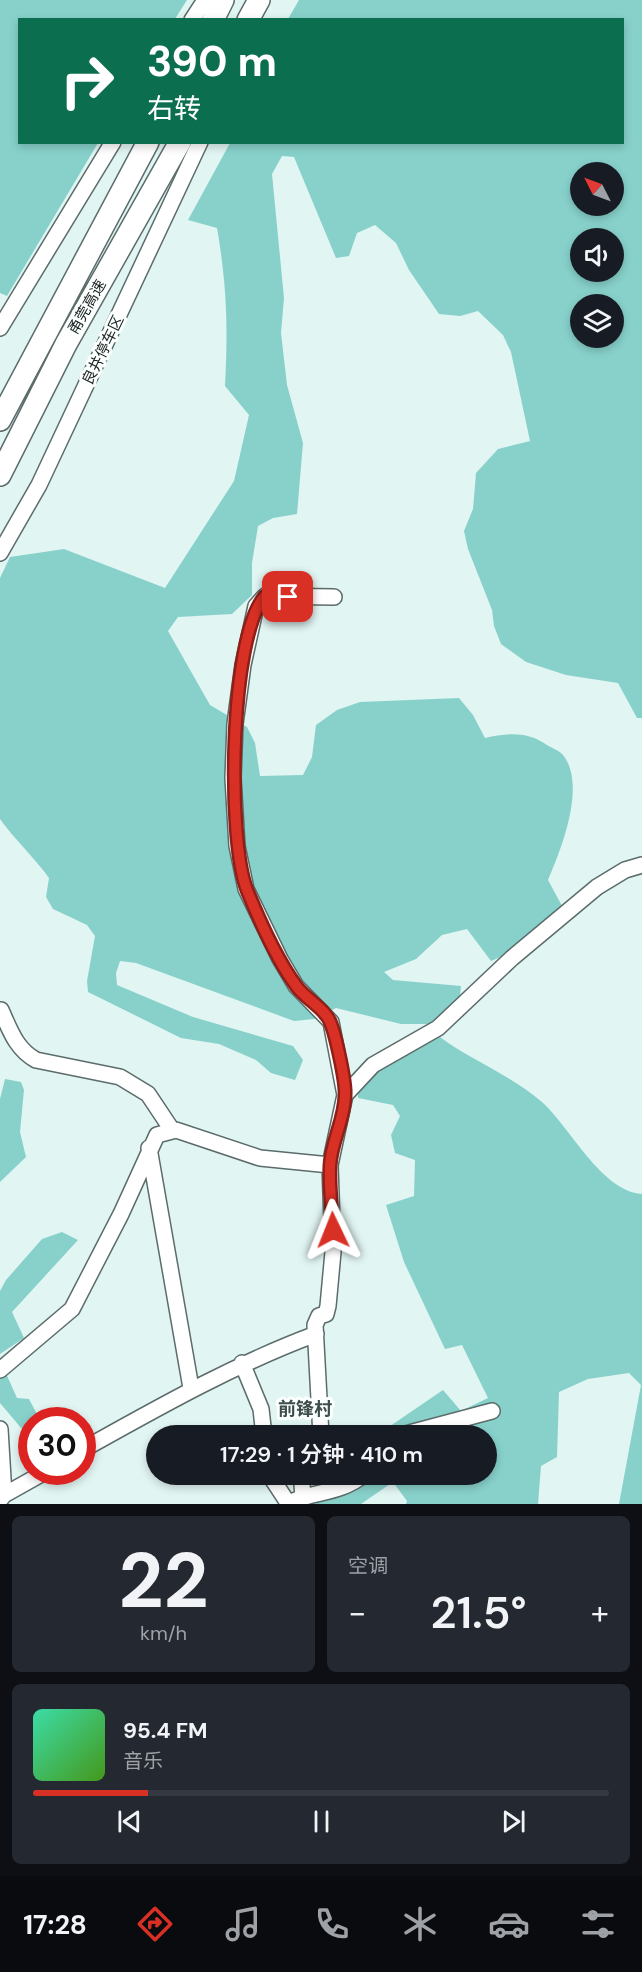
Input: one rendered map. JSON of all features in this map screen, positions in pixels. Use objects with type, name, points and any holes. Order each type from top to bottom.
[{"type":"highway","points":[[214,18],[223,0]]},
{"type":"highway","points":[[249,18],[259,0]]},
{"type":"highway","name":"甬莞高速","points":[[0,420],[147,144]]},
{"type":"highway","name":"甬莞高速","points":[[0,474],[66,344],[179,144]]},
{"type":"street","points":[[193,18],[205,0]]},
{"type":"street","points":[[258,18],[266,0]]},
{"type":"street","points":[[0,328],[112,144]]},
{"type":"street","name":"良井停车区","points":[[0,553],[39,485],[199,144]]},
{"type":"street","points":[[320,1425],[316,1334],[319,1316],[326,1314],[333,1252],[330,1165],[345,1095],[331,1022],[296,986],[246,889],[237,846],[233,778],[236,712],[243,665],[256,606],[265,596],[334,597]]},
{"type":"street","points":[[345,1095],[373,1065],[438,1028],[512,958],[597,887],[625,870],[642,865]]},
{"type":"street","points":[[1,1010],[16,1044],[28,1056],[36,1060],[120,1077],[148,1094],[172,1130]]},
{"type":"street","points":[[0,1370],[72,1309],[121,1214],[157,1135],[172,1130],[260,1158],[330,1165]]},
{"type":"street","points":[[150,1148],[191,1388]]},
{"type":"street","points":[[96,1442],[191,1388],[242,1364],[316,1334]]},
{"type":"street","points":[[242,1364],[261,1408],[263,1425]]},
{"type":"street","points":[[439,1425],[492,1411]]},
{"type":"street","points":[[0,1429],[2,1497],[23,1485]]},
{"type":"street","points":[[276,1485],[287,1503],[333,1492],[350,1485]]},
{"type":"street","points":[[302,1485],[303,1498]]},
{"type":"shaded area","points":[[0,0],[187,0],[176,18],[18,18],[18,144],[97,144],[7,296],[0,293]]},
{"type":"shaded area","points":[[299,0],[642,0],[642,718],[637,718],[618,683],[566,675],[526,662],[501,644],[494,626],[492,610],[468,549],[464,531],[473,509],[476,473],[498,449],[530,441],[511,352],[503,335],[478,311],[460,316],[439,314],[409,270],[396,243],[375,225],[357,233],[349,256],[336,258],[294,157],[282,156],[272,174],[284,298],[281,333],[287,385],[303,443],[297,514],[273,518],[258,526],[252,563],[252,595],[232,614],[178,617],[168,631],[210,705],[247,727],[255,743],[260,776],[303,775],[312,757],[316,725],[337,710],[360,702],[459,698],[473,715],[485,738],[509,734],[525,735],[540,740],[560,752],[570,768],[573,783],[565,835],[548,880],[562,906],[505,955],[491,961],[467,929],[442,935],[416,959],[384,972],[393,980],[461,986],[460,996],[430,1024],[401,1024],[336,1008],[314,1019],[294,1021],[136,963],[120,961],[116,973],[117,985],[193,1017],[293,1046],[303,1060],[295,1080],[271,1073],[256,1060],[219,1044],[181,1038],[88,992],[87,981],[95,936],[87,925],[53,909],[46,897],[49,878],[0,819],[0,578],[10,557],[64,549],[165,588],[234,481],[249,415],[225,386],[226,307],[217,228],[188,220],[229,144],[624,144],[624,18],[289,18]]},
{"type":"shaded area","points":[[440,1037],[530,1092],[553,1113],[587,1156],[613,1182],[627,1190],[642,1194],[642,1504],[619,1504],[641,1385],[629,1373],[588,1379],[559,1392],[557,1457],[541,1466],[538,1504],[406,1504],[407,1501],[395,1485],[497,1485],[497,1425],[392,1425],[443,1390],[461,1411],[488,1398],[462,1345],[445,1349],[404,1262],[386,1205],[414,1196],[415,1160],[395,1153],[391,1135],[400,1116],[393,1105],[358,1098],[358,1087],[393,1060]]},
{"type":"shaded area","points":[[5,1079],[21,1082],[24,1090],[20,1132],[26,1157],[0,1182],[0,1099]]},
{"type":"shaded area","points":[[62,1232],[78,1240],[12,1312],[24,1338],[0,1354],[0,1291],[6,1280],[42,1239]]},
{"type":"shaded area","points":[[0,1360],[17,1398],[29,1399],[33,1407],[18,1407],[18,1424],[0,1403]]},
{"type":"shaded area","points":[[316,1485],[389,1485],[361,1504],[316,1504]]},
{"type":"district","name":"前锋村","points":[[305,1409]]},
{"type":"route","points":[[288,597],[265,596],[256,606],[243,665],[235,724],[233,778],[237,846],[246,889],[280,958],[296,986],[331,1022],[345,1095],[330,1165],[333,1230]]}]
